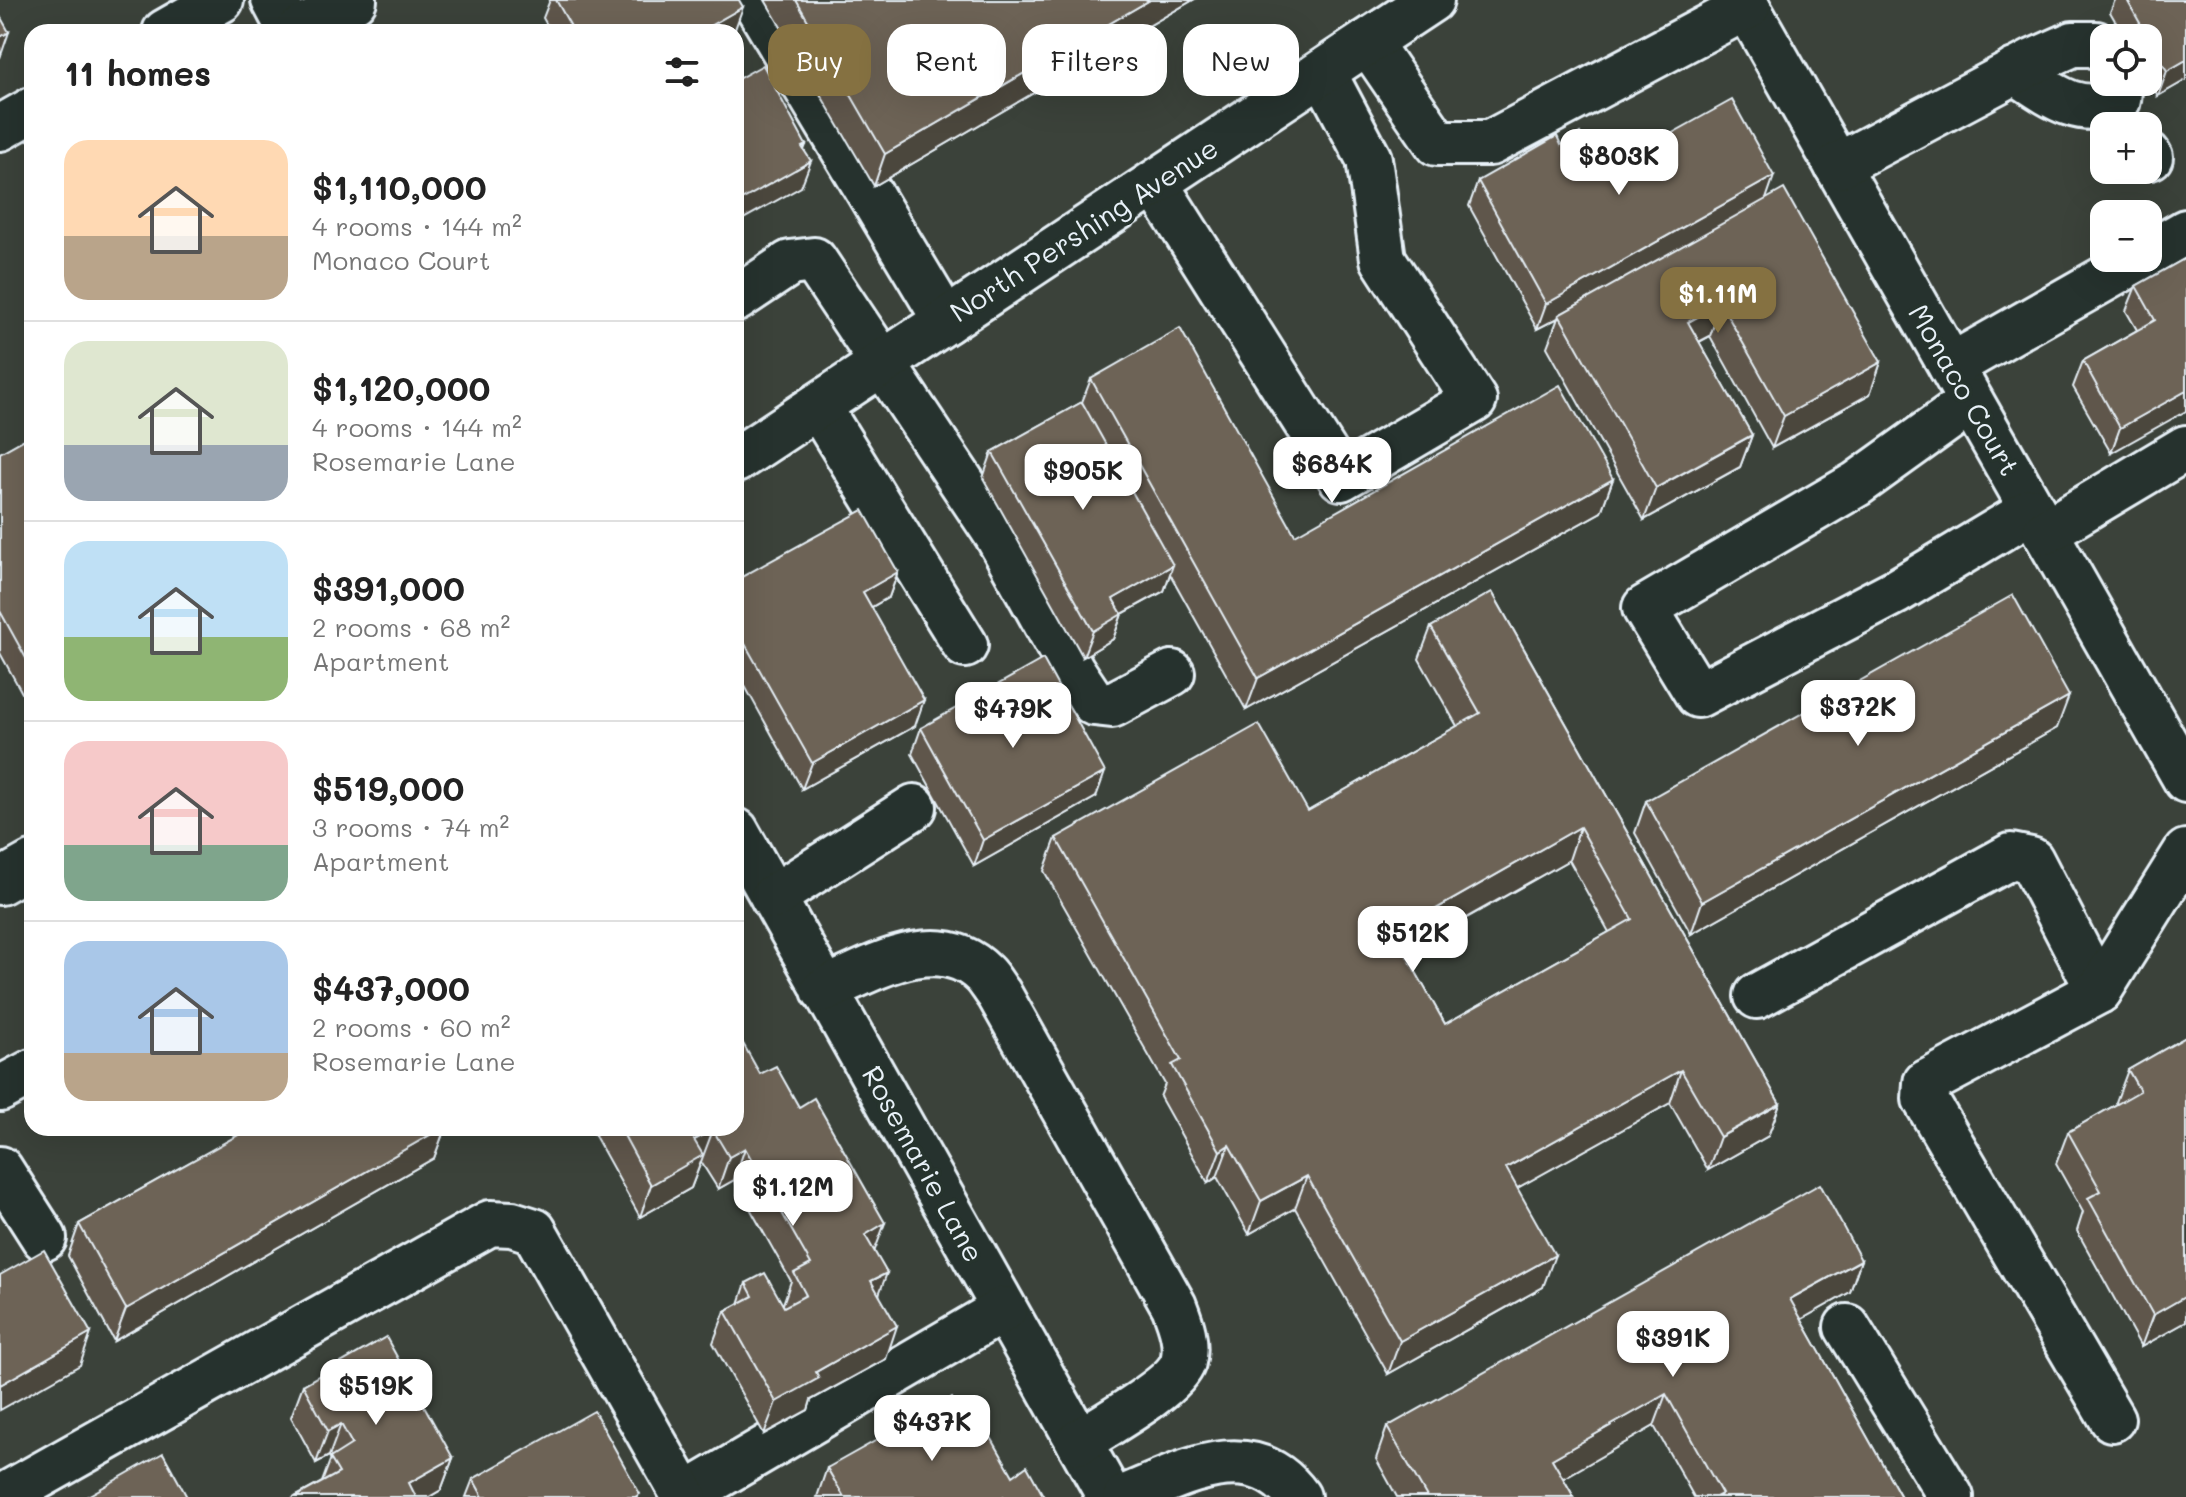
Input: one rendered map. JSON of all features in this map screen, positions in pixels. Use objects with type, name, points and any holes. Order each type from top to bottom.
[{"type":"street","points":[[179,24],[221,0]]},
{"type":"street","points":[[274,0],[287,24]]},
{"type":"street","points":[[311,24],[354,0]]},
{"type":"street","points":[[754,0],[946,321]]},
{"type":"street","name":"North Pershing Avenue","points":[[744,454],[1431,0]]},
{"type":"street","points":[[1368,42],[1437,143],[1490,143],[1745,4]]},
{"type":"street","name":"Monaco Court","points":[[1745,4],[2186,780]]},
{"type":"street","points":[[1837,166],[2015,71],[2073,44],[2090,44]]},
{"type":"street","points":[[2015,71],[2055,97],[2110,112]]},
{"type":"street","points":[[1155,183],[1341,478],[1474,400],[1383,259],[1369,159],[1323,72]]},
{"type":"street","points":[[0,128],[24,114]]},
{"type":"street","points":[[2162,246],[2186,232]]},
{"type":"street","points":[[744,294],[790,263],[814,260],[997,535],[1072,670],[1094,703],[1112,705],[1172,673]]},
{"type":"street","points":[[2121,272],[1961,384],[1857,484],[1645,608],[1698,695],[1897,591],[2186,448]]},
{"type":"street","points":[[818,406],[965,645]]},
{"type":"street","points":[[773,897],[914,807]]},
{"type":"street","name":"Rosemarie Lane","points":[[744,845],[1110,1497]]},
{"type":"street","points":[[2112,1419],[1925,1099],[1926,1083],[2099,991],[2186,852]]},
{"type":"street","points":[[1757,996],[2011,856],[2031,860],[2099,991]]},
{"type":"street","points":[[0,882],[24,868]]},
{"type":"street","points":[[824,990],[900,957],[941,953],[963,959],[983,973],[1007,1008],[1174,1306],[1185,1346],[1182,1365],[1170,1382],[1079,1442]]},
{"type":"street","points":[[0,1089],[24,1076]]},
{"type":"street","points":[[0,1169],[44,1238]]},
{"type":"street","points":[[2,1497],[490,1223],[512,1224],[534,1231],[684,1496],[1004,1309]]},
{"type":"street","points":[[1847,1327],[1951,1497]]},
{"type":"street","points":[[1126,1497],[1202,1466],[1235,1462],[1261,1468],[1291,1487],[1298,1497]]},
{"type":"building","points":[[556,0],[739,0],[743,7],[713,24],[570,24]]},
{"type":"building","points":[[796,0],[1150,0],[1109,24],[1022,24],[1022,74],[1006,84],[1006,24],[887,24],[887,96],[985,96],[885,154],[851,96],[871,96],[871,24],[810,24]]},
{"type":"building","points":[[2127,0],[2186,0],[2186,60],[2167,71],[2162,62],[2162,24],[2141,24]]},
{"type":"building","points":[[0,16],[9,32],[0,37]]},
{"type":"building","points":[[763,65],[768,74],[768,96],[780,96],[806,145],[802,147],[811,161],[744,199],[744,76]]},
{"type":"building","points":[[1732,100],[1774,176],[1546,304],[1478,181],[1557,136],[1561,145],[1580,133],[1602,172]]},
{"type":"building","points":[[1784,189],[1881,362],[1784,416],[1721,304],[1688,322],[1752,435],[1656,488],[1559,315]]},
{"type":"building","points":[[2186,258],[2186,391],[2120,428],[2083,361],[2155,320],[2136,286]]},
{"type":"building","points":[[1180,328],[1295,535],[1560,385],[1613,479],[1258,678],[1091,379]]},
{"type":"building","points":[[1082,402],[1173,565],[1113,599],[1122,614],[1093,631],[992,452]]},
{"type":"building","points":[[24,440],[24,654],[0,611],[0,453]]},
{"type":"building","points":[[863,510],[898,572],[863,592],[924,700],[812,763],[744,642],[744,576]]},
{"type":"building","points":[[1492,592],[1780,1104],[1720,1137],[1681,1070],[1506,1168],[1555,1255],[1400,1341],[1307,1176],[1261,1201],[1229,1145],[1220,1151],[1172,1065],[1181,1060],[1056,838],[1259,724],[1308,811],[1480,713],[1431,627]],"holes":[[[1580,827],[1632,919],[1445,1024],[1394,933]]]},
{"type":"building","points":[[2013,595],[2069,696],[1702,902],[1646,801]]},
{"type":"building","points":[[1043,659],[1105,772],[983,840],[921,728]]},
{"type":"building","points":[[2186,1037],[2186,1296],[2153,1315],[2088,1198],[2101,1191],[2068,1132],[2140,1091],[2128,1070]]},
{"type":"building","points":[[744,1045],[760,1074],[776,1066],[799,1107],[814,1098],[885,1223],[865,1235],[887,1273],[871,1281],[897,1326],[816,1372],[819,1378],[776,1402],[725,1311],[753,1296],[746,1283],[765,1273],[784,1307],[806,1295],[794,1273],[811,1264],[745,1148],[729,1157],[717,1136],[744,1136]]},
{"type":"building","points":[[237,1136],[428,1136],[126,1309],[79,1224]]},
{"type":"building","points":[[624,1136],[702,1136],[694,1140],[703,1155],[651,1185]]},
{"type":"building","points":[[1820,1184],[1861,1260],[1790,1299],[1901,1497],[1716,1497],[1722,1494],[1666,1394],[1552,1459],[1574,1497],[1427,1497],[1387,1427]]},
{"type":"building","points":[[44,1250],[91,1333],[0,1385],[0,1275]]},
{"type":"building","points":[[386,1337],[453,1458],[409,1483],[416,1497],[295,1497],[339,1473],[330,1458],[352,1444],[341,1424],[328,1431],[303,1385]]},
{"type":"building","points":[[952,1398],[976,1440],[988,1432],[1013,1476],[1027,1466],[1044,1497],[844,1497],[827,1468]]},
{"type":"building","points":[[594,1411],[640,1494],[635,1497],[483,1497],[473,1479]]},
{"type":"building","points":[[163,1453],[187,1497],[86,1497]]}]
